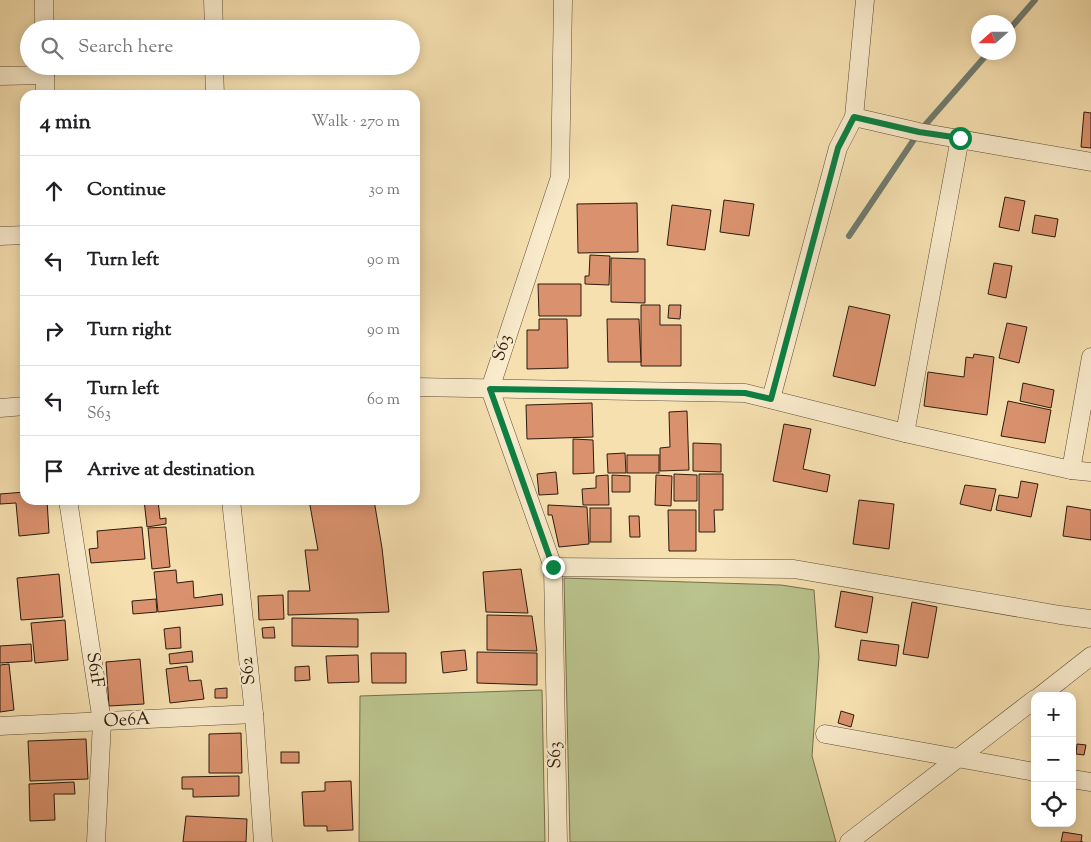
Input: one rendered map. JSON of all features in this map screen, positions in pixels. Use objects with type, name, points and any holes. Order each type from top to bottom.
[{"type":"street","points":[[44,0],[44,20]]},
{"type":"street","points":[[213,0],[214,20]]},
{"type":"street","name":"S63","points":[[558,842],[553,567],[490,389],[560,176],[563,0]]},
{"type":"street","points":[[771,399],[838,148],[854,117],[865,0]]},
{"type":"street","points":[[0,76],[20,74]]},
{"type":"street","points":[[45,75],[45,90]]},
{"type":"street","points":[[214,75],[214,90]]},
{"type":"street","points":[[854,117],[919,132],[1091,162]]},
{"type":"street","points":[[905,433],[960,138]]},
{"type":"street","points":[[0,236],[20,235]]},
{"type":"street","points":[[1071,470],[1091,357]]},
{"type":"street","points":[[420,387],[745,393],[905,433],[1071,470],[1091,472]]},
{"type":"street","points":[[0,408],[20,406]]},
{"type":"street","name":"S61F","points":[[69,505],[102,722],[96,842]]},
{"type":"street","name":"S62","points":[[232,505],[254,714],[263,842]]},
{"type":"street","points":[[553,567],[794,569],[1060,616],[1091,619]]},
{"type":"street","points":[[1045,692],[1091,656]]},
{"type":"street","points":[[849,842],[1031,703]]},
{"type":"street","name":"Oe6A","points":[[0,726],[254,714]]},
{"type":"street","points":[[825,734],[1031,771]]},
{"type":"street","points":[[1076,780],[1091,782]]},
{"type":"green space","points":[[564,578],[781,585],[814,590],[819,657],[812,756],[836,842],[570,842]]},
{"type":"green space","points":[[542,690],[545,842],[359,842],[360,696]]},
{"type":"building","points":[[1084,112],[1091,113],[1091,148],[1081,147]]},
{"type":"building","points":[[1005,197],[1025,201],[1019,231],[999,227]]},
{"type":"building","points":[[724,200],[754,204],[749,236],[720,232]]},
{"type":"building","points":[[637,203],[638,252],[578,253],[577,204]]},
{"type":"building","points":[[672,205],[711,210],[705,250],[667,245]]},
{"type":"building","points":[[1035,215],[1058,219],[1055,237],[1032,233]]},
{"type":"building","points":[[590,255],[610,256],[609,285],[585,284],[585,276],[589,276]]},
{"type":"building","points":[[611,258],[645,259],[645,303],[611,302]]},
{"type":"building","points":[[994,263],[1012,266],[1006,298],[988,294]]},
{"type":"building","points":[[538,284],[581,284],[581,316],[539,316]]},
{"type":"building","points":[[641,305],[660,305],[660,325],[681,325],[681,366],[641,366]]},
{"type":"building","points":[[669,305],[681,305],[680,319],[668,318]]},
{"type":"building","points":[[849,306],[890,315],[875,386],[833,376]]},
{"type":"building","points":[[539,319],[567,319],[568,368],[527,369],[527,330],[539,330]]},
{"type":"building","points":[[607,319],[639,319],[641,362],[608,362]]},
{"type":"building","points":[[1007,323],[1027,327],[1019,363],[999,358]]},
{"type":"building","points":[[974,354],[994,357],[987,415],[924,406],[928,372],[964,377],[966,357],[973,358]]},
{"type":"building","points":[[1023,383],[1054,390],[1051,408],[1020,401]]},
{"type":"building","points":[[1008,401],[1051,410],[1045,443],[1001,436]]},
{"type":"building","points":[[592,403],[593,437],[527,439],[526,405]]},
{"type":"building","points":[[687,411],[689,470],[660,471],[660,448],[670,447],[669,412]]},
{"type":"building","points":[[784,424],[811,429],[803,469],[830,475],[827,492],[773,481]]},
{"type":"building","points":[[573,439],[593,440],[594,473],[573,474]]},
{"type":"building","points":[[693,443],[721,444],[721,472],[693,471]]},
{"type":"building","points":[[625,453],[626,473],[608,473],[607,454]]},
{"type":"building","points":[[627,455],[659,455],[659,473],[627,473]]},
{"type":"building","points":[[556,472],[558,494],[539,495],[537,474]]},
{"type":"building","points":[[674,474],[697,475],[697,501],[674,501]]},
{"type":"building","points":[[699,474],[723,474],[723,510],[714,510],[715,532],[699,532]]},
{"type":"building","points":[[608,475],[609,505],[583,505],[582,489],[596,488],[596,476]]},
{"type":"building","points":[[612,475],[630,476],[630,492],[612,492]]},
{"type":"building","points":[[656,475],[672,476],[671,506],[655,505]]},
{"type":"building","points":[[1021,481],[1038,484],[1031,517],[996,510],[999,495],[1018,498]]},
{"type":"building","points":[[965,485],[996,489],[991,511],[960,504]]},
{"type":"building","points":[[20,492],[20,505],[47,505],[49,533],[19,536],[16,503],[0,504],[0,494]]},
{"type":"building","points":[[859,500],[894,504],[889,549],[853,544]]},
{"type":"building","points":[[145,505],[159,505],[160,519],[166,518],[166,524],[147,527]]},
{"type":"building","points":[[310,505],[375,505],[389,612],[288,615],[288,591],[310,591],[305,550],[318,550]]},
{"type":"building","points":[[548,505],[587,507],[589,544],[559,547],[552,515],[548,515]]},
{"type":"building","points":[[1067,506],[1091,510],[1091,540],[1063,536]]},
{"type":"building","points":[[590,508],[611,508],[611,542],[590,542]]},
{"type":"building","points":[[668,510],[696,510],[696,551],[669,551]]},
{"type":"building","points":[[629,516],[639,516],[640,537],[630,537]]},
{"type":"building","points":[[142,527],[145,559],[91,563],[89,549],[98,548],[97,531]]},
{"type":"building","points":[[166,527],[170,567],[152,569],[148,528]]},
{"type":"building","points":[[521,569],[528,613],[486,612],[483,572]]},
{"type":"building","points":[[176,570],[177,583],[193,581],[194,598],[222,594],[223,605],[158,612],[154,572]]},
{"type":"building","points":[[59,574],[63,617],[21,620],[17,578]]},
{"type":"building","points":[[841,591],[873,597],[867,633],[835,627]]},
{"type":"building","points":[[283,595],[284,619],[259,620],[258,596]]},
{"type":"building","points":[[156,599],[157,612],[133,614],[132,601]]},
{"type":"building","points":[[912,602],[937,607],[928,658],[903,654]]},
{"type":"building","points":[[487,615],[532,616],[537,651],[487,650]]},
{"type":"building","points":[[292,618],[358,619],[358,647],[292,646]]},
{"type":"building","points":[[65,620],[68,660],[35,663],[31,623]]},
{"type":"building","points":[[180,627],[181,648],[166,649],[164,629]]},
{"type":"building","points":[[274,627],[275,638],[263,638],[262,628]]},
{"type":"building","points":[[861,640],[899,645],[896,666],[858,660]]},
{"type":"building","points":[[31,644],[32,661],[0,663],[0,646]]},
{"type":"building","points":[[465,650],[467,670],[443,673],[441,652]]},
{"type":"building","points":[[192,651],[193,662],[170,664],[169,654]]},
{"type":"building","points":[[477,652],[537,653],[537,685],[477,683]]},
{"type":"building","points":[[371,653],[406,653],[406,683],[372,683]]},
{"type":"building","points":[[358,655],[359,682],[328,683],[326,656]]},
{"type":"building","points":[[140,659],[144,704],[109,706],[106,662]]},
{"type":"building","points":[[9,664],[14,710],[0,712],[0,665]]},
{"type":"building","points":[[187,666],[189,681],[201,680],[204,699],[170,703],[166,669]]},
{"type":"building","points":[[309,666],[310,680],[295,681],[295,667]]},
{"type":"building","points":[[227,688],[227,698],[215,698],[215,689]]},
{"type":"building","points":[[841,711],[854,715],[851,727],[838,723]]},
{"type":"building","points":[[241,733],[242,773],[209,773],[209,734]]},
{"type":"building","points":[[86,739],[88,779],[30,781],[28,741]]},
{"type":"building","points":[[1077,744],[1086,745],[1084,755],[1076,754]]},
{"type":"building","points":[[281,752],[299,752],[299,763],[281,763]]},
{"type":"building","points":[[239,776],[239,796],[193,797],[193,789],[182,789],[182,777]]},
{"type":"building","points":[[351,781],[353,830],[327,831],[327,826],[304,826],[302,792],[325,791],[325,782]]},
{"type":"building","points":[[74,782],[75,794],[54,794],[55,820],[30,821],[29,784]]},
{"type":"building","points":[[186,816],[247,819],[246,842],[183,842]]},
{"type":"building","points":[[1063,832],[1082,835],[1081,842],[1061,842]]},
{"type":"waterway","points":[[1016,22],[1035,0]]},
{"type":"waterway","points":[[849,236],[919,132],[982,60]]},
{"type":"route","points":[[553,567],[490,389],[745,393],[771,399],[838,148],[854,117],[919,132],[960,138]]}]
